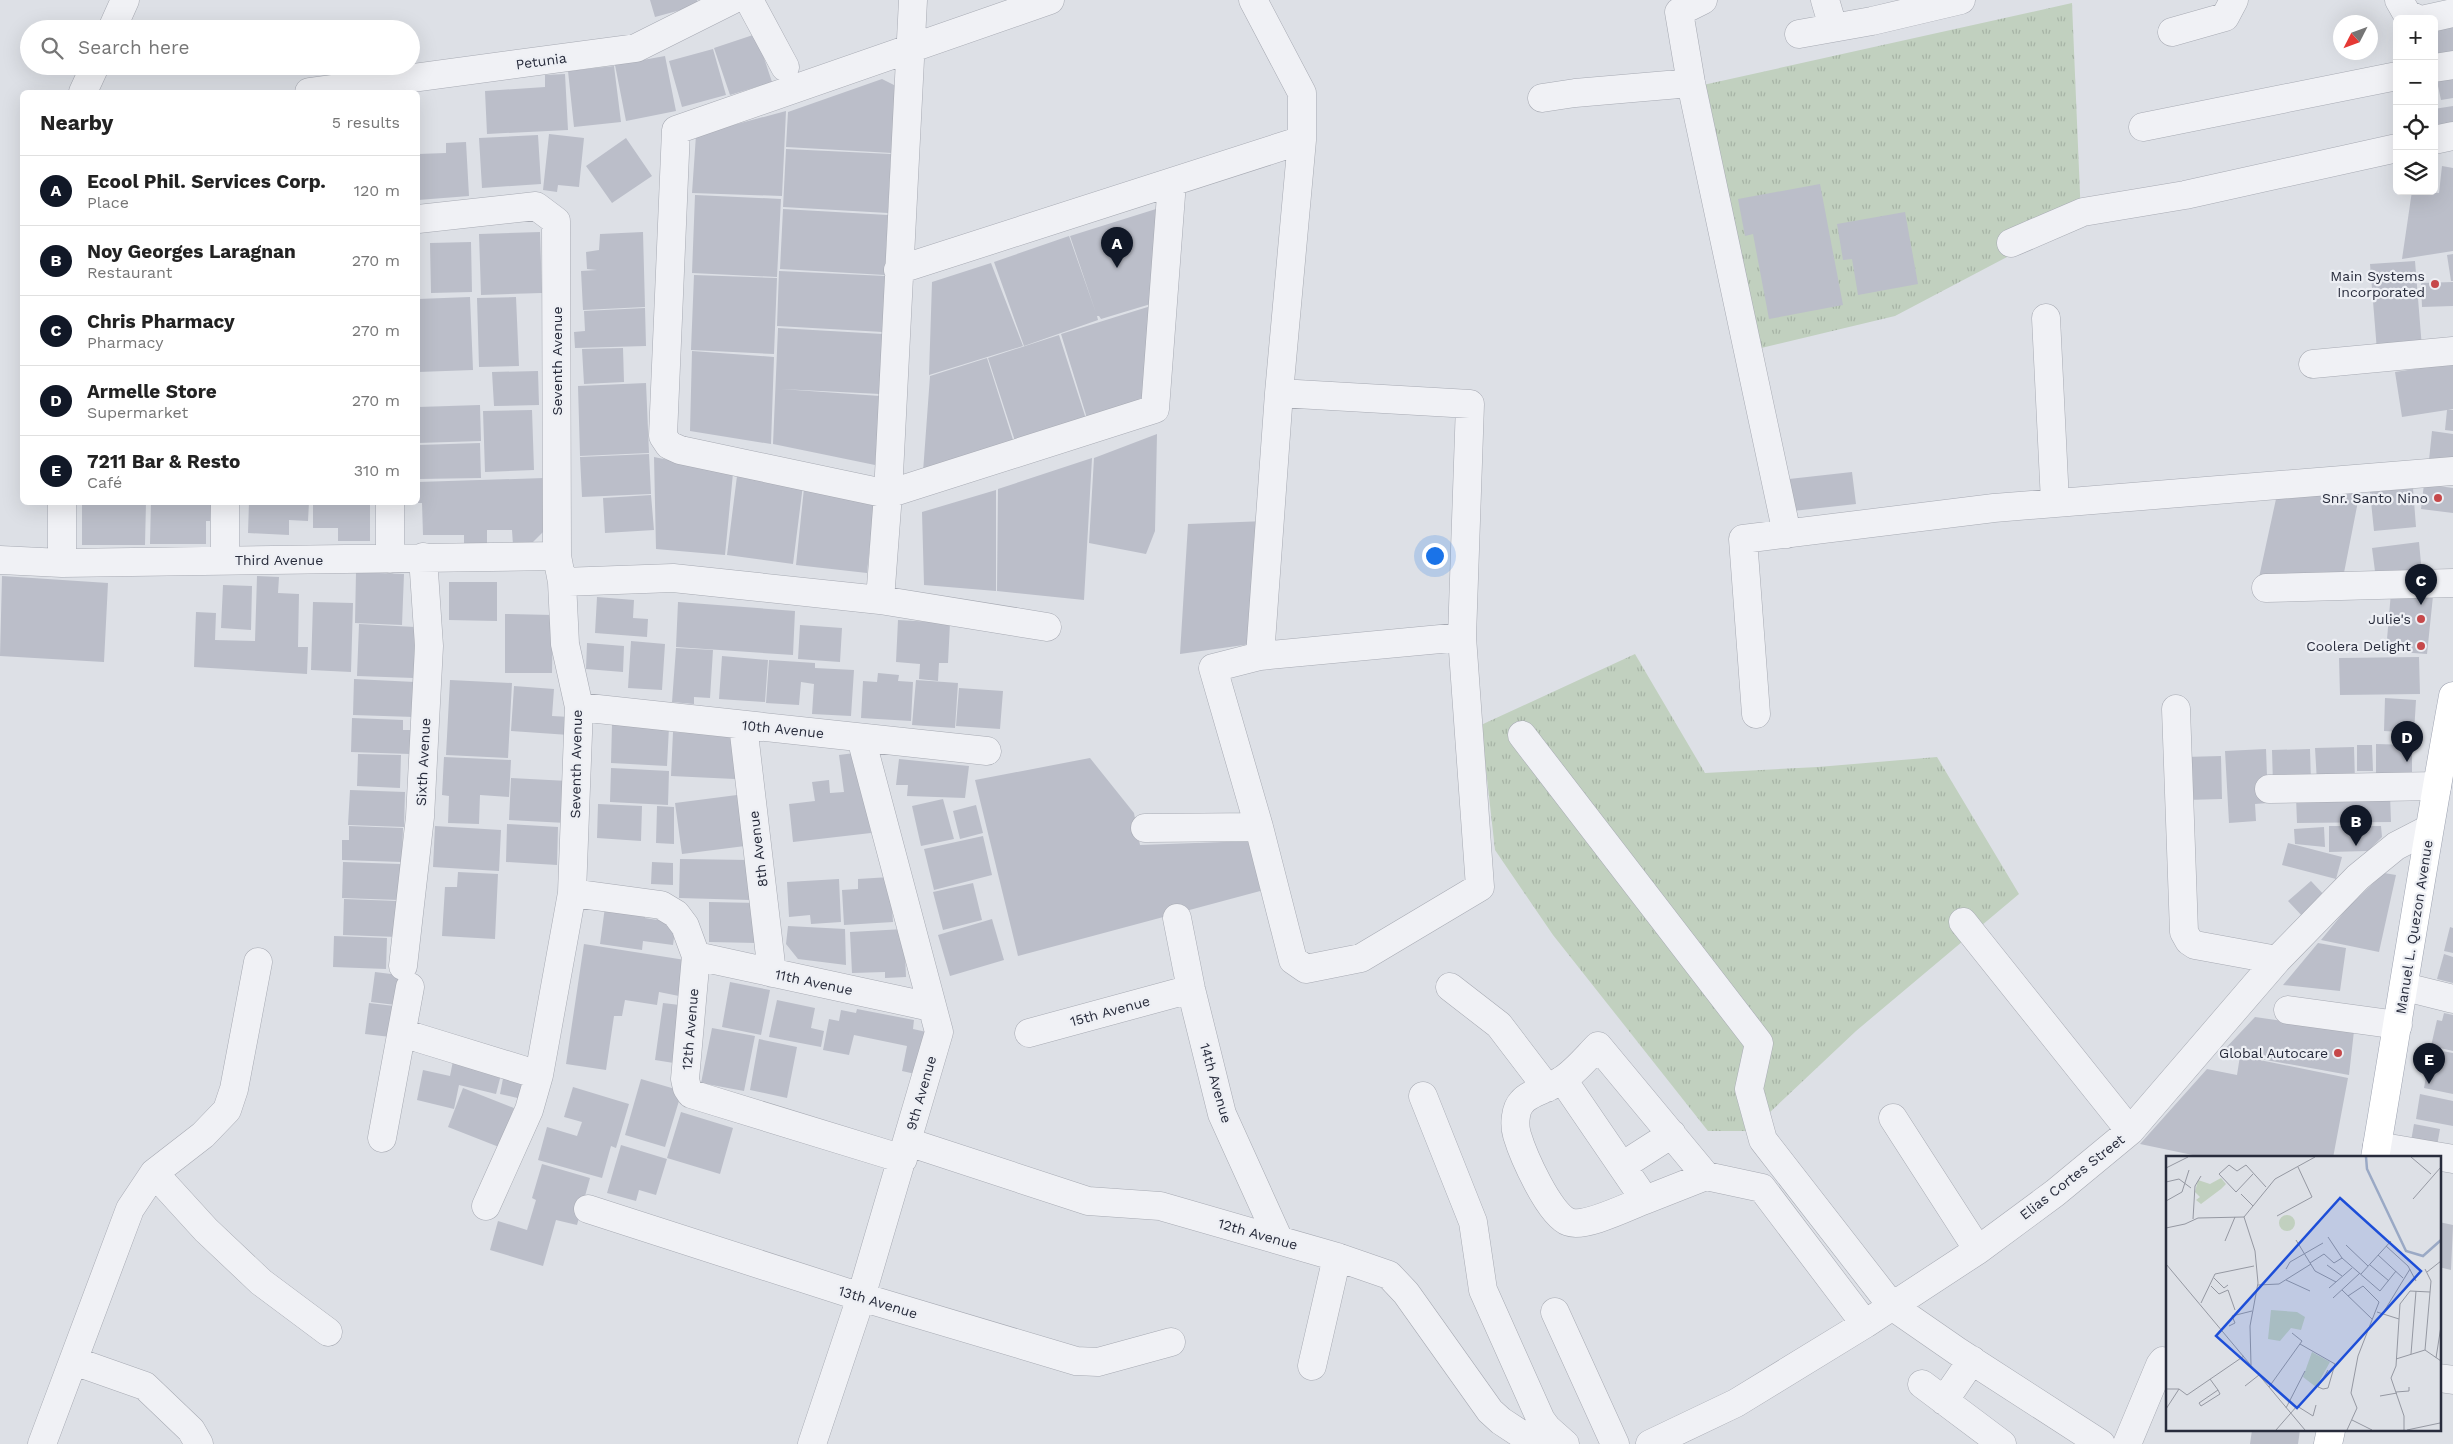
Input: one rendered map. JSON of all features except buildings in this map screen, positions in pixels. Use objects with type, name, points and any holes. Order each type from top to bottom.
[{"type":"main road","name":"Manuel L. Quezon Avenue","points":[[2376,1152],[2405,987],[2428,829],[2453,696]]},
{"type":"street","points":[[116,20],[125,0]]},
{"type":"street","name":"Petunia","points":[[330,90],[636,48],[732,0]]},
{"type":"street","points":[[748,0],[785,67]]},
{"type":"street","points":[[880,600],[888,494],[913,0]]},
{"type":"street","points":[[1050,0],[676,130],[664,436],[670,445],[680,450],[888,494],[1155,408],[1172,182]]},
{"type":"street","points":[[1253,0],[1302,93],[1302,140],[1279,392],[1260,656]]},
{"type":"street","points":[[1703,0],[1679,12],[1691,82],[1787,534]]},
{"type":"street","points":[[1825,0],[1833,27]]},
{"type":"street","points":[[1799,34],[1833,27],[1870,10],[1961,0]]},
{"type":"street","points":[[2172,32],[2225,16],[2234,0]]},
{"type":"street","points":[[2399,0],[2409,15]]},
{"type":"street","points":[[2438,16],[2453,13]]},
{"type":"street","points":[[2438,67],[2453,65]]},
{"type":"street","points":[[84,90],[91,75]]},
{"type":"street","points":[[2143,127],[2393,77]]},
{"type":"street","points":[[1542,98],[1691,82]]},
{"type":"street","points":[[2438,139],[2453,136]]},
{"type":"street","points":[[898,270],[1302,140]]},
{"type":"street","points":[[2011,243],[2083,212],[2185,195],[2393,149]]},
{"type":"street","name":"Seventh Avenue","points":[[420,219],[536,206],[556,221],[558,556],[562,582],[565,644],[579,707],[572,893],[539,1075],[529,1110],[486,1206]]},
{"type":"street","points":[[2046,318],[2055,502]]},
{"type":"street","points":[[2313,364],[2453,351]]},
{"type":"street","points":[[1279,392],[1470,404],[1462,637],[1480,887],[1361,958],[1306,969],[1293,960],[1259,827],[1213,668],[1260,656],[1462,637]]},
{"type":"street","points":[[1756,714],[1743,539],[2055,502],[2453,471]]},
{"type":"street","points":[[62,505],[62,563]]},
{"type":"street","points":[[225,505],[225,560]]},
{"type":"street","points":[[390,505],[390,559]]},
{"type":"street","name":"Third Avenue","points":[[0,560],[62,563],[558,556]]},
{"type":"street","name":"Sixth Avenue","points":[[382,1138],[402,1033],[420,817],[429,646],[423,557]]},
{"type":"street","points":[[562,582],[673,578],[880,600],[1047,627]]},
{"type":"street","points":[[2266,588],[2453,583]]},
{"type":"street","name":"10th Avenue","points":[[579,707],[987,750]]},
{"type":"street","points":[[2176,709],[2184,932],[2189,941],[2195,945],[2277,960]]},
{"type":"street","name":"8th Avenue","points":[[743,725],[772,972]]},
{"type":"street","points":[[1522,735],[1759,1043],[1749,1089],[1763,1140],[1892,1306],[2101,1444]]},
{"type":"street","name":"9th Avenue","points":[[812,1444],[861,1297],[938,1032],[861,738]]},
{"type":"street","points":[[2269,789],[2437,786]]},
{"type":"street","points":[[1145,828],[1259,827]]},
{"type":"street","name":"Elias Cortes Street","points":[[1650,1444],[1736,1403],[1865,1324],[1978,1250],[2055,1193],[2130,1131],[2277,960],[2358,878],[2396,846],[2428,829]]},
{"type":"street","name":"12th Avenue","points":[[572,893],[661,905],[676,914],[685,926],[696,956],[685,1079],[691,1094],[905,1150],[1088,1201],[1160,1206],[1337,1257],[1393,1278],[1490,1411],[1502,1422],[1536,1444]]},
{"type":"street","name":"14th Avenue","points":[[1177,918],[1191,989],[1222,1114],[1279,1240]]},
{"type":"street","points":[[1964,922],[2130,1131]]},
{"type":"street","name":"11th Avenue","points":[[696,956],[932,1007]]},
{"type":"street","points":[[42,1444],[130,1208],[154,1172],[202,1134],[227,1110],[234,1089],[258,962]]},
{"type":"street","points":[[1450,987],[1499,1025],[1555,1084],[1622,1166],[1645,1200]]},
{"type":"street","points":[[2405,987],[2453,999]]},
{"type":"street","name":"15th Avenue","points":[[1029,1033],[1191,989]]},
{"type":"street","points":[[2288,1010],[2398,1025]]},
{"type":"street","points":[[402,1033],[539,1075]]},
{"type":"street","points":[[1706,1176],[1598,1046],[1555,1084],[1522,1101],[1516,1112],[1516,1133],[1552,1206],[1561,1218],[1571,1223],[1587,1222],[1706,1176],[1762,1188],[1865,1324]]},
{"type":"street","points":[[1423,1096],[1473,1222],[1483,1290],[1541,1420],[1546,1428],[1565,1444]]},
{"type":"street","points":[[1894,1118],[1978,1250]]},
{"type":"street","points":[[1622,1166],[1672,1134]]},
{"type":"street","points":[[2376,1152],[2414,1156]]},
{"type":"street","points":[[2440,1159],[2453,1160]]},
{"type":"street","points":[[154,1172],[206,1230],[261,1282],[328,1332]]},
{"type":"street","name":"13th Avenue","points":[[588,1209],[861,1297],[1076,1361],[1098,1362],[1171,1342]]},
{"type":"street","points":[[1312,1366],[1337,1257]]},
{"type":"street","points":[[1555,1312],[1614,1444]]},
{"type":"street","points":[[1944,1401],[1972,1360]]},
{"type":"street","points":[[74,1361],[145,1386],[191,1430],[199,1444]]},
{"type":"street","points":[[2127,1444],[2160,1365],[2166,1362]]},
{"type":"street","points":[[2440,1378],[2453,1380]]},
{"type":"street","points":[[1922,1384],[2002,1444]]},
{"type":"green space","points":[[2072,3],[2081,218],[1895,316],[1757,349],[1703,85]]},
{"type":"green space","points":[[1635,654],[1705,773],[1818,767],[1937,757],[2019,894],[1856,1031],[1750,1131],[1708,1131],[1553,935],[1495,850],[1481,725]]},
{"type":"place","name":"Ecool Phil. Services Corp.","points":[[1117,268]]},
{"type":"place","name":"Main Systems Incorporated","points":[[2435,284]]},
{"type":"place","name":"Snr. Santo Nino","points":[[2438,498]]},
{"type":"place","name":"Chris Pharmacy","points":[[2421,605]]},
{"type":"place","name":"Julie's","points":[[2421,619]]},
{"type":"place","name":"Coolera Delight","points":[[2421,646]]},
{"type":"place","name":"Armelle Store","points":[[2407,762]]},
{"type":"place","name":"Noy Georges Laragnan","points":[[2356,846]]},
{"type":"place","name":"Global Autocare","points":[[2338,1053]]},
{"type":"place","name":"7211 Bar & Resto","points":[[2429,1084]]}]
